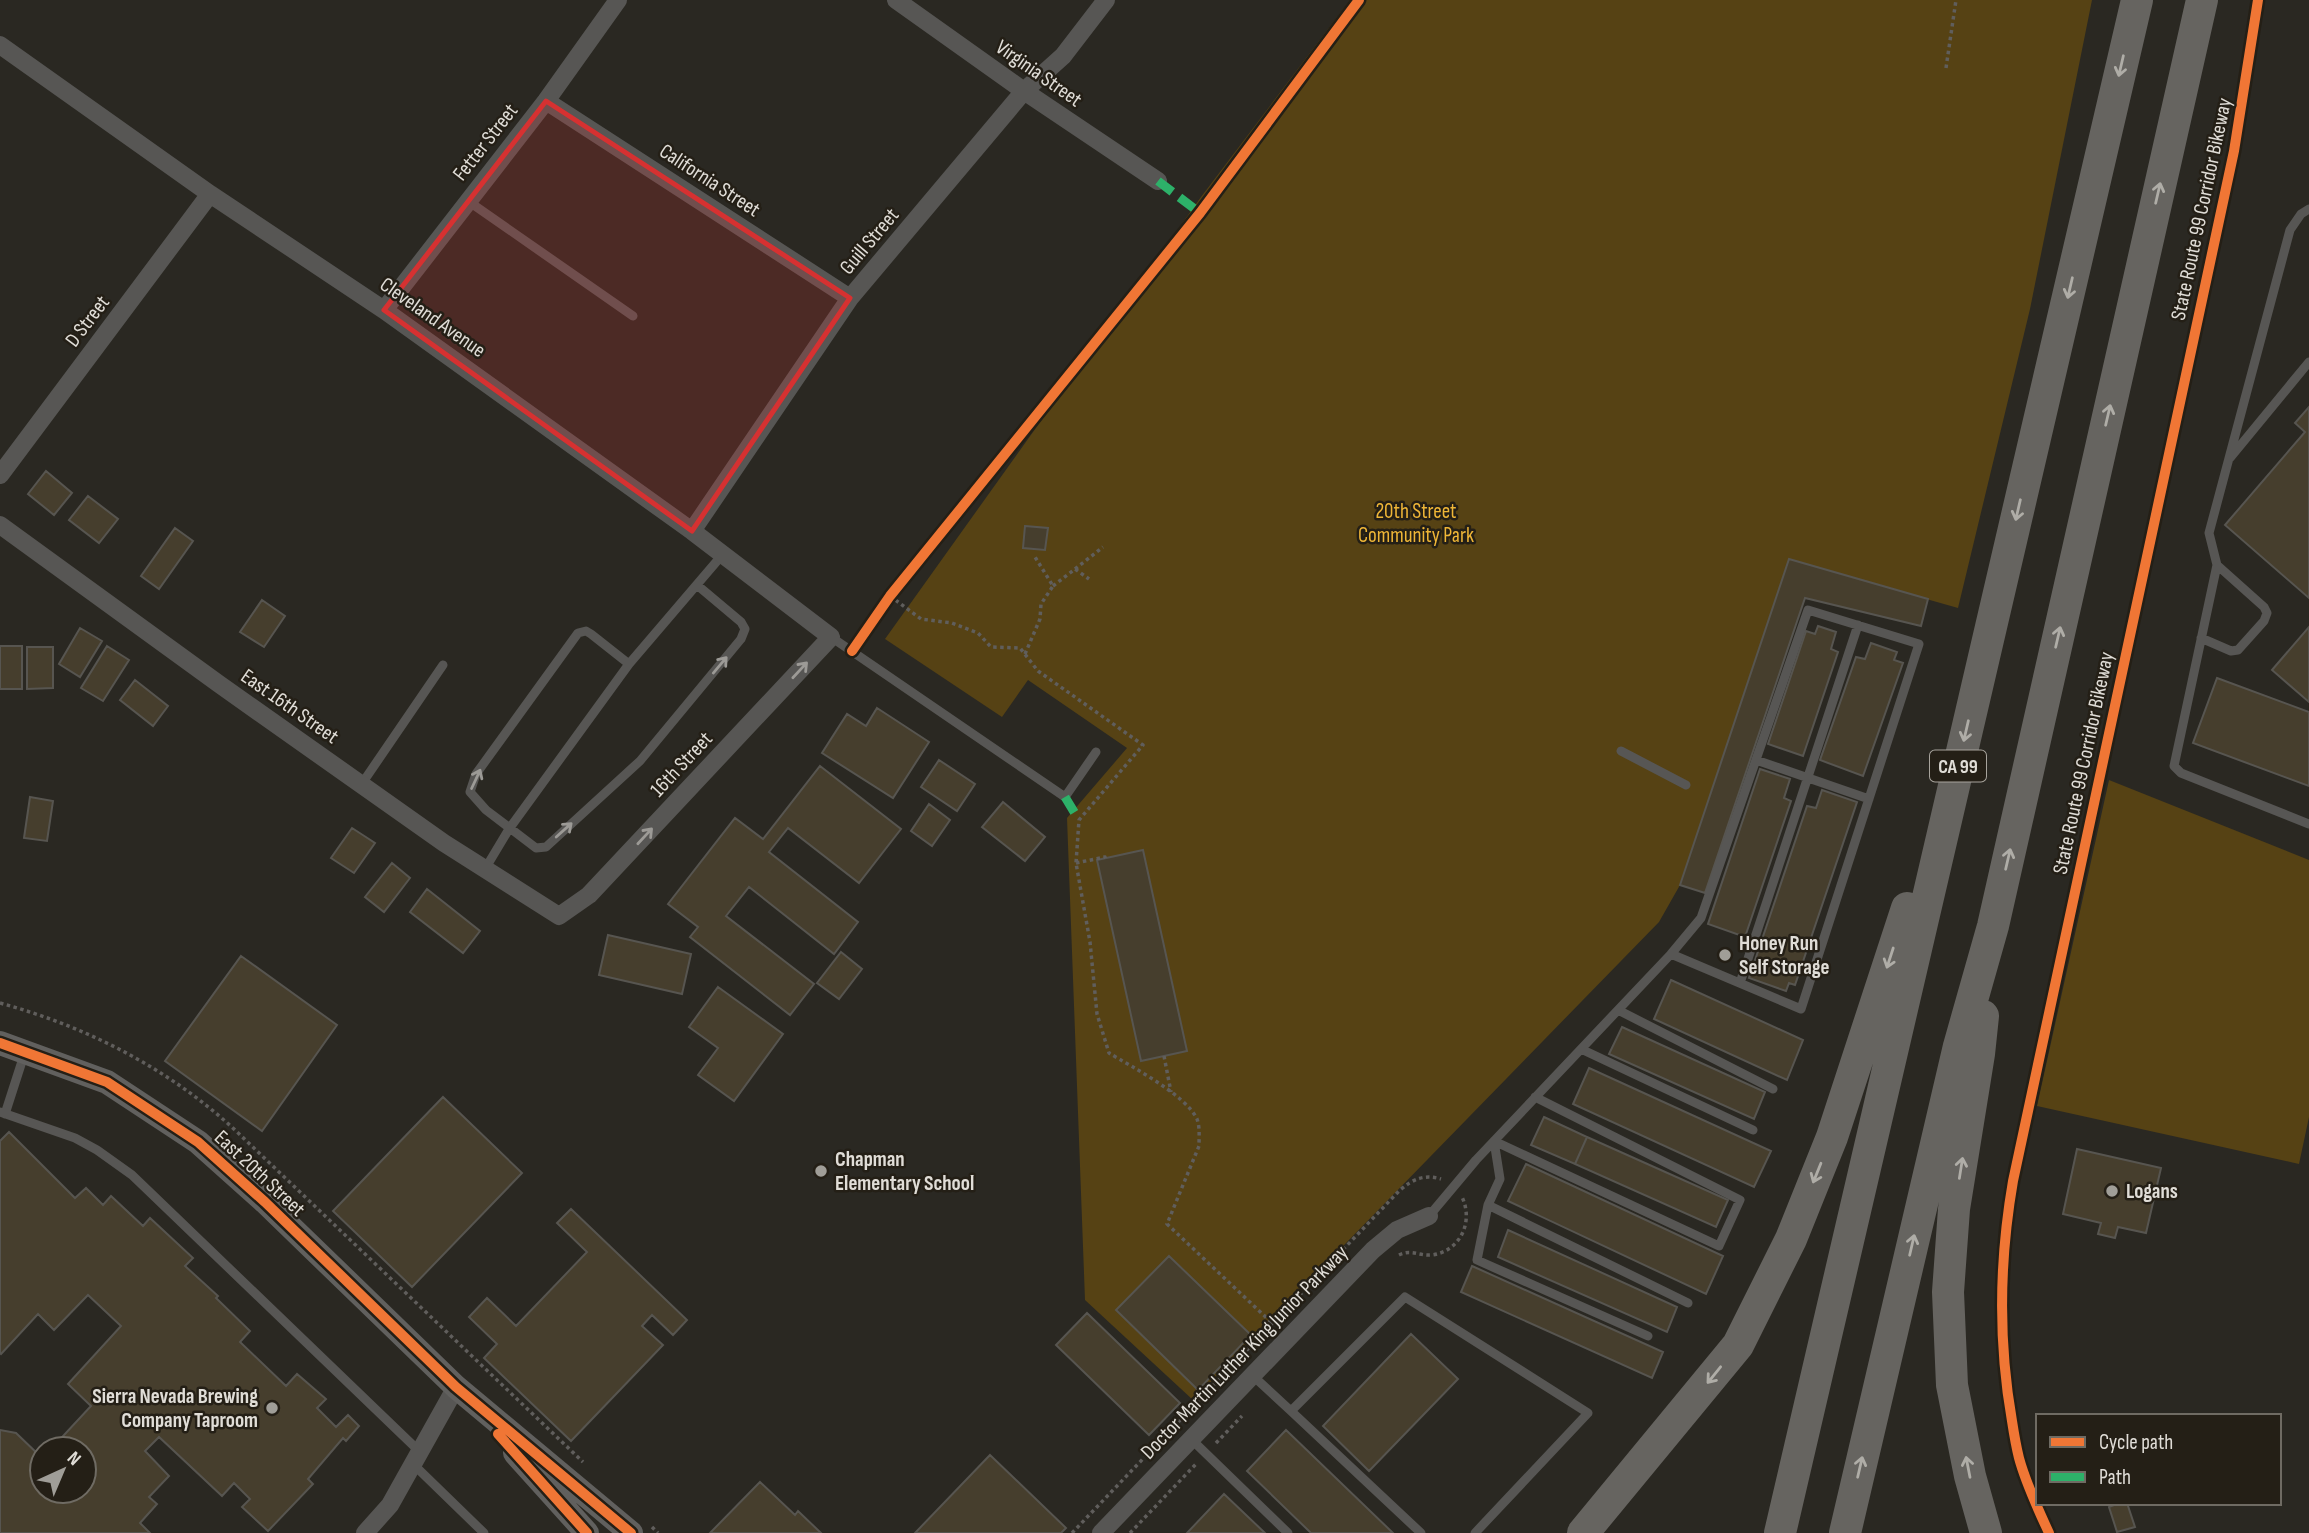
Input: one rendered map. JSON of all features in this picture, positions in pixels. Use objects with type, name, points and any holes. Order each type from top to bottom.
[{"type":"highway","name":"CA 99","points":[[1780,1533],[2137,0]]},
{"type":"highway","points":[[1845,1533],[1959,1046],[1993,926],[2202,0]]},
{"type":"highway","points":[[1583,1533],[1738,1346],[1791,1239],[1832,1137],[1910,898],[1944,827]]},
{"type":"highway","points":[[1986,1533],[1970,1476],[1952,1385],[1948,1292],[1954,1209],[1979,1054],[1993,926]]},
{"type":"street","name":"Fetter Street","points":[[384,310],[545,101],[618,0]]},
{"type":"street","name":"Virginia Street","points":[[896,0],[1024,91],[1158,181]]},
{"type":"street","name":"Guill Street","points":[[692,531],[850,298],[1024,91],[1063,56],[1106,0]]},
{"type":"street","name":"Cleveland Avenue","points":[[0,45],[210,194],[384,310],[692,531],[831,637]]},
{"type":"street","name":"California Street","points":[[545,101],[850,298]]},
{"type":"street","name":"D Street","points":[[0,475],[210,194]]},
{"type":"street","name":"East 16th Street","points":[[0,525],[361,785],[444,843],[559,916]]},
{"type":"street","name":"16th Street","points":[[559,916],[589,895],[831,637]]},
{"type":"street","name":"East 20th Street","points":[[0,1043],[107,1082],[198,1142],[275,1212],[456,1387],[587,1533]]},
{"type":"street","name":"Doctor Martin Luther King Junior Parkway","points":[[1101,1533],[1384,1240],[1397,1230],[1429,1216]]},
{"type":"street","name":"East 20th Street","points":[[456,1387],[640,1528]]},
{"type":"street","points":[[365,1533],[390,1505],[456,1387]]},
{"type":"lane","points":[[468,201],[633,316]]},
{"type":"lane","points":[[2309,209],[2301,214],[2290,230],[2209,533],[2217,565],[2174,766],[2181,773],[2309,824]]},
{"type":"lane","points":[[2228,461],[2309,362]]},
{"type":"lane","points":[[485,869],[509,829],[629,664],[723,554]]},
{"type":"lane","points":[[2201,638],[2231,651],[2238,650],[2267,614],[2264,607],[2217,565]]},
{"type":"lane","points":[[629,664],[586,631],[578,633],[476,774],[470,792],[486,810],[536,848],[546,847],[639,761],[741,639],[746,629],[741,622],[698,585]]},
{"type":"lane","points":[[1429,1216],[1494,1140],[1671,954],[1701,918],[1808,610],[1919,644],[1801,1009],[1671,954]]},
{"type":"lane","points":[[1740,983],[1858,625]]},
{"type":"lane","points":[[831,637],[1065,797],[1096,752]]},
{"type":"lane","points":[[361,785],[443,665]]},
{"type":"lane","points":[[1621,751],[1686,785]]},
{"type":"lane","points":[[1756,760],[1869,799]]},
{"type":"lane","points":[[1618,1010],[1773,1090]]},
{"type":"lane","points":[[1581,1049],[1753,1130]]},
{"type":"lane","points":[[25,1051],[2,1113],[75,1138],[132,1175],[416,1457],[484,1533]]},
{"type":"lane","points":[[1494,1140],[1719,1246],[1740,1200],[1535,1097]]},
{"type":"lane","points":[[1494,1140],[1500,1179],[1488,1205],[1477,1260],[1648,1336]]},
{"type":"lane","points":[[1488,1205],[1688,1303]]},
{"type":"lane","points":[[1291,1411],[1405,1297],[1588,1413],[1475,1533]]},
{"type":"lane","points":[[1252,1375],[1421,1533]]},
{"type":"lane","points":[[1191,1439],[1288,1533]]},
{"type":"path","points":[[1945,68],[1956,0]]},
{"type":"path","points":[[1025,654],[1040,619],[1041,604],[1053,586],[1103,547]]},
{"type":"path","points":[[1035,557],[1053,586]]},
{"type":"path","points":[[1075,569],[1089,579]]},
{"type":"path","points":[[883,607],[899,585]]},
{"type":"path","points":[[890,596],[921,618],[952,622],[978,633],[992,647],[1020,648],[1038,671],[1143,745],[1079,820],[1076,863],[1090,942],[1097,1014],[1109,1053],[1171,1092],[1196,1118],[1200,1132],[1199,1146],[1167,1224],[1273,1323]]},
{"type":"path","points":[[1076,863],[1105,858]]},
{"type":"path","points":[[0,1003],[71,1026],[114,1046],[155,1069],[202,1102],[235,1130],[589,1467]]},
{"type":"path","points":[[1164,1056],[1171,1092]]},
{"type":"path","points":[[1072,1533],[1357,1235]]},
{"type":"path","points":[[640,1528],[658,1533]]},
{"type":"highlighted area","points":[[546,101],[850,298],[692,531],[384,310]]},
{"type":"green space","name":"20th Street Community Park","points":[[1350,0],[2092,0],[2030,309],[1958,608],[1789,560],[1680,885],[1659,922],[1193,1400],[1085,1300],[1067,818],[1127,748],[1028,680],[1002,717],[885,639],[1201,197]]},
{"type":"green space","points":[[2109,780],[2309,860],[2309,1117],[2299,1164],[2037,1106]]},
{"type":"building","points":[[2309,407],[2309,598],[2225,525],[2305,432],[2295,423]]},
{"type":"building","points":[[46,471],[72,493],[54,515],[28,494]]},
{"type":"building","points":[[88,496],[118,519],[99,543],[69,520]]},
{"type":"building","points":[[1025,526],[1048,528],[1045,550],[1023,548]]},
{"type":"building","points":[[175,528],[193,541],[159,589],[141,576]]},
{"type":"building","points":[[1789,559],[1928,599],[1921,626],[1805,598],[1705,893],[1680,885]]},
{"type":"building","points":[[262,600],[285,616],[264,647],[240,632]]},
{"type":"building","points":[[1818,626],[1836,632],[1831,649],[1838,652],[1803,756],[1768,744],[1806,631],[1815,634]]},
{"type":"building","points":[[2309,627],[2309,702],[2272,670]]},
{"type":"building","points":[[80,628],[102,641],[80,677],[59,664]]},
{"type":"building","points":[[1871,643],[1897,652],[1894,660],[1903,663],[1863,776],[1820,760],[1856,657],[1865,659]]},
{"type":"building","points":[[0,646],[22,646],[22,689],[0,689]]},
{"type":"building","points":[[107,646],[129,660],[103,701],[81,688]]},
{"type":"building","points":[[27,647],[53,647],[53,688],[27,689]]},
{"type":"building","points":[[2217,678],[2309,712],[2309,786],[2193,743]]},
{"type":"building","points":[[135,680],[168,706],[153,726],[120,700]]},
{"type":"building","points":[[877,708],[929,742],[893,798],[822,753],[847,714],[866,726]]},
{"type":"building","points":[[939,760],[975,784],[957,811],[921,787]]},
{"type":"building","points":[[820,766],[901,829],[859,883],[788,828],[769,852],[858,922],[834,954],[749,887],[726,916],[814,984],[790,1015],[690,937],[698,927],[668,904],[735,818],[763,839]]},
{"type":"building","points":[[1760,769],[1790,779],[1784,798],[1791,801],[1745,937],[1708,924]]},
{"type":"building","points":[[1822,790],[1857,802],[1795,985],[1789,983],[1786,991],[1749,978],[1807,806],[1816,808]]},
{"type":"building","points":[[30,797],[53,801],[47,841],[24,838]]},
{"type":"building","points":[[1003,802],[1045,837],[1025,861],[982,827]]},
{"type":"building","points":[[929,804],[950,820],[932,846],[911,831]]},
{"type":"building","points":[[352,828],[375,843],[354,873],[331,858]]},
{"type":"building","points":[[1143,850],[1187,1051],[1141,1061],[1097,860]]},
{"type":"building","points":[[392,863],[410,878],[384,912],[365,897]]},
{"type":"building","points":[[427,889],[480,931],[463,953],[410,912]]},
{"type":"building","points":[[608,935],[691,954],[682,994],[599,975]]},
{"type":"building","points":[[841,952],[862,969],[839,999],[817,983]]},
{"type":"building","points":[[241,956],[337,1025],[262,1131],[165,1061]]},
{"type":"building","points":[[1671,980],[1803,1040],[1787,1080],[1654,1019]]},
{"type":"building","points":[[718,987],[783,1034],[734,1101],[698,1075],[718,1048],[689,1027]]},
{"type":"building","points":[[1622,1027],[1765,1092],[1754,1119],[1609,1054]]},
{"type":"building","points":[[1589,1068],[1771,1151],[1754,1187],[1573,1104]]},
{"type":"building","points":[[443,1097],[522,1173],[412,1287],[333,1211]]},
{"type":"building","points":[[1544,1117],[1587,1137],[1575,1164],[1531,1145]]},
{"type":"building","points":[[9,1132],[75,1198],[86,1188],[103,1205],[111,1196],[143,1226],[150,1218],[193,1258],[185,1266],[218,1296],[216,1298],[250,1331],[240,1342],[286,1386],[297,1374],[326,1399],[317,1408],[336,1427],[348,1415],[359,1426],[346,1441],[343,1438],[308,1479],[313,1484],[268,1531],[242,1507],[250,1499],[234,1483],[222,1496],[159,1437],[145,1451],[169,1476],[149,1497],[157,1504],[140,1523],[150,1533],[0,1533],[0,1430],[16,1433],[28,1445],[28,1505],[98,1505],[98,1435],[64,1435],[91,1406],[68,1384],[121,1326],[88,1295],[54,1330],[38,1314],[0,1353],[0,1141]]},
{"type":"building","points":[[1587,1137],[1728,1200],[1716,1227],[1575,1164]]},
{"type":"building","name":"Logans","points":[[2077,1149],[2161,1168],[2146,1233],[2118,1227],[2115,1238],[2098,1234],[2101,1223],[2063,1214]]},
{"type":"building","points":[[1526,1164],[1723,1256],[1706,1294],[1508,1201]]},
{"type":"building","points":[[571,1209],[687,1320],[673,1335],[652,1315],[642,1326],[663,1345],[571,1441],[484,1358],[497,1344],[469,1317],[487,1298],[516,1326],[587,1252],[557,1223]]},
{"type":"building","points":[[1508,1230],[1677,1307],[1667,1332],[1498,1257]]},
{"type":"building","points":[[1169,1256],[1251,1335],[1198,1390],[1116,1310]]},
{"type":"building","points":[[1472,1266],[1663,1352],[1652,1378],[1461,1292]]},
{"type":"building","points":[[1087,1313],[1180,1403],[1149,1435],[1056,1345]]},
{"type":"building","points":[[1411,1334],[1458,1379],[1369,1471],[1323,1426]]},
{"type":"building","points":[[1286,1430],[1393,1533],[1311,1533],[1247,1471]]},
{"type":"building","points":[[990,1455],[1066,1528],[1061,1533],[915,1533]]},
{"type":"building","points":[[760,1482],[795,1515],[798,1511],[821,1533],[710,1533]]},
{"type":"building","points":[[1224,1494],[1265,1533],[1187,1533]]},
{"type":"building","points":[[2128,1505],[2135,1527],[2117,1532],[2109,1507]]},
{"type":"marked path","points":[[1158,181],[1200,213]]},
{"type":"marked path","points":[[1065,797],[1079,820]]},
{"type":"cycle path","points":[[852,651],[890,596],[1200,213],[1359,0]]},
{"type":"cycle path","name":"State Route 99 Corridor Bikeway","points":[[2036,1503],[2019,1458],[2004,1361],[2002,1301],[2008,1211],[2234,151],[2258,0]]},
{"type":"cycle path","points":[[0,1043],[107,1082],[198,1142],[265,1202],[456,1387],[631,1533]]},
{"type":"cycle path","points":[[498,1434],[587,1533]]},
{"type":"cycle path","name":"State Route 99 Corridor Bikeway","points":[[2037,1505],[2049,1533]]},
{"type":"place","name":"Honey Run Self Storage","points":[[1725,955]]},
{"type":"place","name":"Chapman Elementary School","points":[[821,1171]]},
{"type":"place","name":"Logans","points":[[2112,1191]]},
{"type":"place","name":"Sierra Nevada Brewing Company Taproom","points":[[272,1408]]}]
